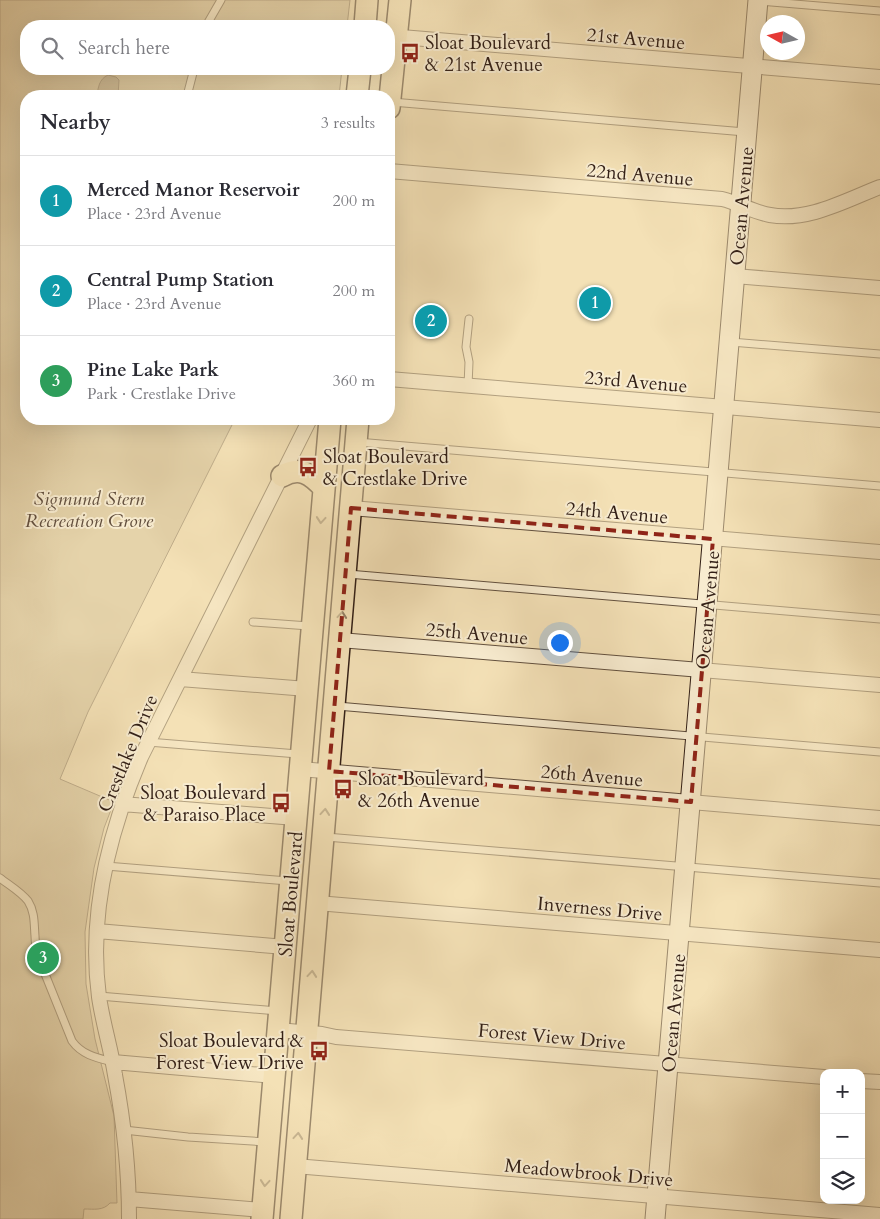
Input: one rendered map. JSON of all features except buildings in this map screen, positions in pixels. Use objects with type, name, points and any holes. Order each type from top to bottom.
[{"type":"main road","points":[[365,20],[367,0]]},
{"type":"main road","points":[[395,22],[400,0]]},
{"type":"main road","points":[[358,90],[359,75]]},
{"type":"main road","points":[[390,75],[390,90]]},
{"type":"main road","name":"Sloat Boulevard","points":[[263,1214],[324,488],[320,425]]},
{"type":"main road","name":"Sloat Boulevard","points":[[291,1219],[357,425]]},
{"type":"main road","points":[[282,476],[293,471],[304,472],[314,478],[324,488]]},
{"type":"street","name":"Ocean Avenue","points":[[655,1219],[758,0]]},
{"type":"street","name":"21st Avenue","points":[[395,36],[880,77]]},
{"type":"street","name":"22nd Avenue","points":[[395,172],[722,199],[760,213],[778,216],[797,216],[815,212],[880,187]]},
{"type":"street","points":[[735,276],[880,288]]},
{"type":"street","name":"23rd Avenue","points":[[395,380],[880,420]]},
{"type":"street","name":"Crestlake Drive","points":[[129,1219],[124,1130],[113,1062],[99,996],[97,965],[97,931],[100,899],[113,835],[122,804],[148,742],[282,476],[316,425]]},
{"type":"street","name":"24th Avenue","points":[[351,508],[880,552]]},
{"type":"street","name":"25th Avenue","points":[[340,640],[880,685]]},
{"type":"street","points":[[180,679],[307,689]]},
{"type":"street","name":"26th Avenue","points":[[301,762],[329,771],[880,818]]},
{"type":"street","points":[[122,804],[296,818]]},
{"type":"street","name":"Inverness Drive","points":[[318,903],[880,950]]},
{"type":"street","points":[[97,931],[285,947]]},
{"type":"street","name":"Forest View Drive","points":[[279,1021],[307,1033],[328,1034],[336,1037],[820,1078]]},
{"type":"street","points":[[113,1062],[274,1076]]},
{"type":"street","points":[[865,1081],[880,1082]]},
{"type":"street","name":"Meadowbrook Drive","points":[[295,1166],[880,1215]]},
{"type":"street","points":[[129,1199],[263,1214]]},
{"type":"lane","points":[[209,20],[221,0]]},
{"type":"lane","points":[[752,0],[880,11]]},
{"type":"lane","points":[[189,90],[192,75]]},
{"type":"lane","points":[[395,103],[747,133]]},
{"type":"lane","points":[[468,386],[469,362],[466,344],[469,318]]},
{"type":"lane","points":[[730,342],[880,354]]},
{"type":"lane","points":[[356,442],[880,486]]},
{"type":"lane","points":[[345,574],[880,619]]},
{"type":"lane","points":[[252,622],[312,626]]},
{"type":"lane","points":[[334,706],[880,752]]},
{"type":"lane","points":[[148,742],[301,762]]},
{"type":"lane","points":[[323,837],[880,883]]},
{"type":"lane","points":[[106,866],[291,882]]},
{"type":"lane","points":[[0,878],[23,896],[31,907],[39,959],[72,1041],[83,1053],[113,1062]]},
{"type":"lane","points":[[99,996],[279,1021]]},
{"type":"lane","points":[[124,1130],[269,1142]]},
{"type":"highlighted area","points":[[351,508],[713,539],[691,802],[329,771]]},
{"type":"green space","name":"Sigmund Stern Recreation Grove","points":[[0,0],[350,0],[348,20],[20,20],[20,75],[341,75],[340,90],[20,90],[20,425],[232,425],[88,712],[60,779],[114,802],[104,828],[94,868],[85,932],[86,984],[95,1039],[114,1116],[117,1203],[110,1203],[98,1209],[84,1209],[83,1219],[0,1219]]},
{"type":"shaded area","points":[[108,75],[116,77],[119,80],[118,90],[98,90],[101,81]]},
{"type":"place","name":"Sloat Boulevard & 21st Avenue","points":[[410,53]]},
{"type":"place","name":"Merced Manor Reservoir","points":[[595,303]]},
{"type":"place","name":"Central Pump Station","points":[[431,321]]},
{"type":"place","name":"Sloat Boulevard & Crestlake Drive","points":[[308,467]]},
{"type":"place","name":"Sloat Boulevard & 26th Avenue","points":[[343,789]]},
{"type":"place","name":"Sloat Boulevard & Paraiso Place","points":[[281,803]]},
{"type":"place","name":"Pine Lake Park","points":[[43,958]]},
{"type":"place","name":"Sloat Boulevard & Forest View Drive","points":[[319,1051]]}]
